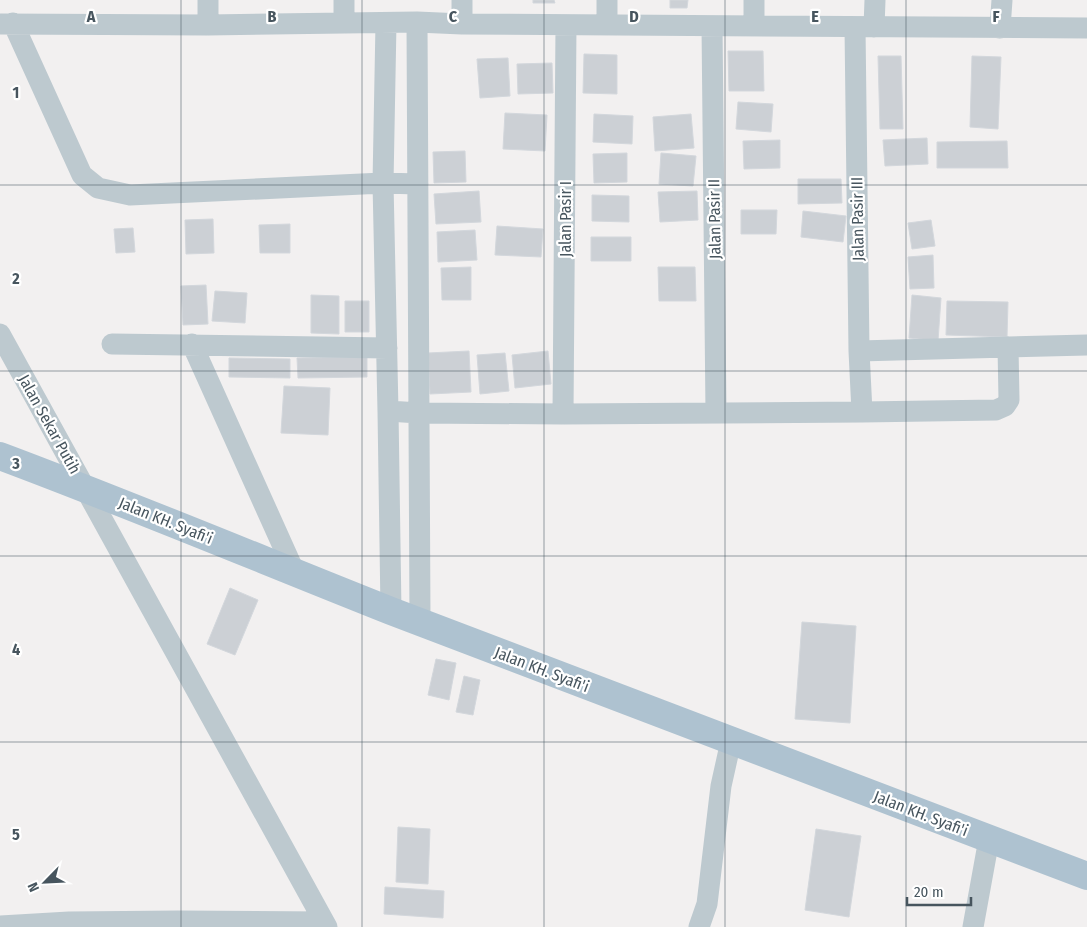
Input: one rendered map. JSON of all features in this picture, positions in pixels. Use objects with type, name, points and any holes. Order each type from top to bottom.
[{"type":"main road","name":"Jalan KH. Syafi'i","points":[[0,456],[85,488],[295,573],[1087,876]]},
{"type":"street","points":[[208,0],[208,25]]},
{"type":"street","points":[[344,0],[344,24]]},
{"type":"street","points":[[462,0],[462,24]]},
{"type":"street","points":[[607,0],[607,25]]},
{"type":"street","points":[[754,0],[754,26]]},
{"type":"street","name":"Jalan Pasir III","points":[[862,412],[859,351],[864,27],[875,0]]},
{"type":"street","points":[[1000,28],[1002,0]]},
{"type":"street","points":[[386,22],[383,183],[391,610]]},
{"type":"street","points":[[417,22],[420,621]]},
{"type":"street","points":[[418,184],[383,183],[130,195],[98,188],[82,175],[6,24],[208,25],[417,22],[462,24],[1087,28]]},
{"type":"street","name":"Jalan Pasir I","points":[[564,414],[566,24]]},
{"type":"street","name":"Jalan Pasir II","points":[[712,26],[716,413]]},
{"type":"street","name":"Jalan Sekar Putih","points":[[0,334],[326,924]]},
{"type":"street","points":[[112,344],[387,348]]},
{"type":"street","points":[[192,344],[295,573]]},
{"type":"street","points":[[859,351],[1087,345]]},
{"type":"street","points":[[388,411],[564,414],[996,410],[1005,406],[1009,400],[1008,347]]},
{"type":"street","points":[[699,927],[707,904],[721,786],[731,741]]},
{"type":"street","points":[[973,927],[989,839]]},
{"type":"street","points":[[0,926],[69,922],[178,921],[326,924]]},
{"type":"building","points":[[533,0],[554,0],[555,3],[533,3]]},
{"type":"building","points":[[670,0],[688,0],[687,8],[670,8]]},
{"type":"building","points":[[728,51],[763,51],[764,91],[729,91]]},
{"type":"building","points":[[584,54],[617,55],[617,94],[583,93]]},
{"type":"building","points":[[878,56],[901,56],[903,129],[880,129]]},
{"type":"building","points":[[972,56],[1001,57],[998,129],[970,127]]},
{"type":"building","points":[[508,58],[510,96],[480,98],[477,59]]},
{"type":"building","points":[[552,63],[553,93],[518,94],[517,64]]},
{"type":"building","points":[[738,102],[773,104],[771,132],[736,129]]},
{"type":"building","points":[[505,113],[547,115],[545,151],[503,149]]},
{"type":"building","points":[[594,114],[633,116],[632,144],[593,142]]},
{"type":"building","points":[[691,114],[694,148],[655,151],[653,117]]},
{"type":"building","points":[[927,138],[928,164],[885,166],[883,140]]},
{"type":"building","points":[[780,140],[780,168],[744,169],[743,141]]},
{"type":"building","points":[[1007,141],[1008,168],[937,168],[937,142]]},
{"type":"building","points":[[465,151],[466,182],[434,183],[433,152]]},
{"type":"building","points":[[627,153],[627,182],[594,183],[593,154]]},
{"type":"building","points":[[661,153],[696,156],[693,186],[659,184]]},
{"type":"building","points":[[798,179],[841,179],[842,203],[798,204]]},
{"type":"building","points":[[479,191],[481,222],[436,224],[434,194]]},
{"type":"building","points":[[697,191],[698,220],[660,222],[658,192]]},
{"type":"building","points":[[592,195],[629,196],[629,222],[592,221]]},
{"type":"building","points":[[741,210],[777,210],[776,234],[741,234]]},
{"type":"building","points":[[803,211],[846,216],[843,242],[801,237]]},
{"type":"building","points":[[213,219],[214,253],[186,254],[185,220]]},
{"type":"building","points":[[931,220],[935,246],[912,249],[908,223]]},
{"type":"building","points":[[290,224],[290,253],[260,253],[259,225]]},
{"type":"building","points":[[497,226],[543,229],[541,257],[495,255]]},
{"type":"building","points":[[133,228],[135,252],[116,253],[114,229]]},
{"type":"building","points":[[475,230],[477,260],[438,262],[437,232]]},
{"type":"building","points":[[591,237],[631,237],[631,261],[591,261]]},
{"type":"building","points":[[933,255],[934,288],[910,289],[908,257]]},
{"type":"building","points":[[471,267],[471,300],[442,300],[441,268]]},
{"type":"building","points":[[658,267],[695,267],[696,301],[659,301]]},
{"type":"building","points":[[206,285],[208,324],[183,325],[181,286]]},
{"type":"building","points":[[215,291],[247,293],[245,323],[212,321]]},
{"type":"building","points":[[311,295],[339,296],[339,334],[311,333]]},
{"type":"building","points":[[912,295],[941,298],[938,341],[909,338]]},
{"type":"building","points":[[345,301],[369,301],[369,332],[345,332]]},
{"type":"building","points":[[947,301],[1008,302],[1007,337],[946,335]]},
{"type":"building","points":[[469,351],[471,392],[430,394],[428,353]]},
{"type":"building","points":[[548,351],[551,384],[515,388],[512,355]]},
{"type":"building","points":[[505,353],[509,391],[480,394],[477,355]]},
{"type":"building","points":[[367,357],[367,377],[298,378],[297,358]]},
{"type":"building","points":[[229,358],[290,359],[290,378],[229,377]]},
{"type":"building","points":[[284,386],[330,388],[328,435],[281,433]]},
{"type":"building","points":[[230,588],[258,600],[235,655],[207,644]]},
{"type":"building","points":[[802,622],[856,626],[850,723],[795,719]]},
{"type":"building","points":[[436,659],[456,663],[449,700],[428,695]]},
{"type":"building","points":[[464,676],[480,680],[473,715],[456,712]]},
{"type":"building","points":[[398,827],[430,829],[428,884],[396,882]]},
{"type":"building","points":[[816,829],[861,836],[849,917],[805,910]]},
{"type":"building","points":[[385,887],[444,891],[443,918],[384,914]]}]
